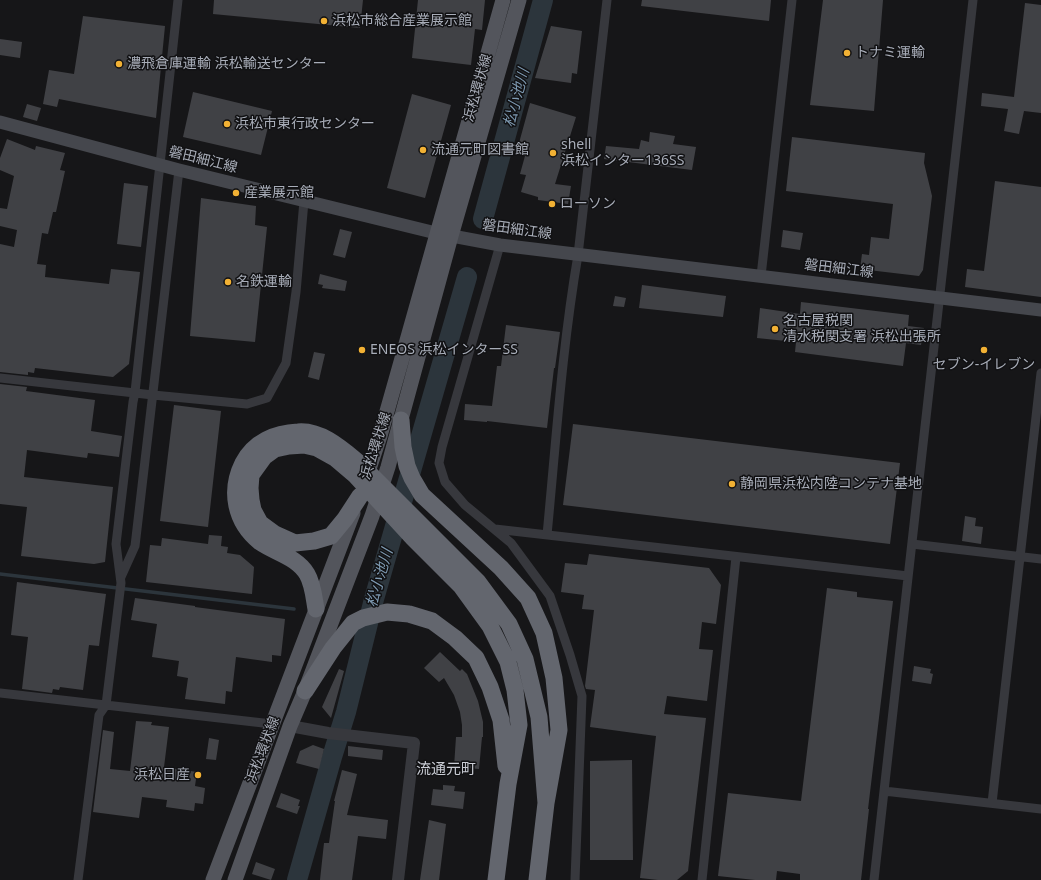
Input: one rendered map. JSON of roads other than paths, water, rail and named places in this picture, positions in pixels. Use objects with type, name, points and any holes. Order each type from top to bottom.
[{"type":"highway","points":[[401,420],[403,447],[407,466],[422,495],[501,568],[528,598],[544,633],[554,678],[559,730],[546,803],[537,880]]},
{"type":"highway","points":[[316,609],[307,574],[298,563],[260,541],[243,522],[235,500],[235,486],[239,471],[247,455],[258,445],[272,436],[288,432],[302,432],[322,437],[340,447],[359,463],[461,586],[490,626],[508,662],[515,690],[519,725],[508,784],[496,880]]},
{"type":"highway","points":[[360,496],[331,536],[314,541],[295,543],[275,534],[260,523],[253,510],[250,488],[252,475],[264,457],[276,449],[304,445],[317,448],[335,458],[415,530],[478,582],[509,624],[525,659],[539,718],[546,803]]},
{"type":"highway","points":[[305,691],[353,623],[363,618],[387,612],[409,614],[432,621],[455,638],[476,658],[490,687],[500,720],[508,784]]},
{"type":"main road","name":"浜松環状線","points":[[235,880],[290,726],[305,691],[372,516],[388,467],[401,420],[443,234],[503,0]]},
{"type":"main road","name":"浜松環状線","points":[[213,880],[360,496],[519,0]]},
{"type":"main road","name":"磐田細江線","points":[[0,122],[159,165],[304,201],[443,234],[500,245],[1041,310]]},
{"type":"street","points":[[78,880],[99,715],[106,705],[121,580],[116,544],[132,402],[135,392],[178,0]]},
{"type":"street","points":[[547,535],[564,360],[572,290],[578,255],[607,0]]},
{"type":"street","points":[[761,276],[792,0]]},
{"type":"street","points":[[874,880],[973,0]]},
{"type":"street","points":[[121,580],[136,546],[179,170]]},
{"type":"street","points":[[0,378],[247,404],[267,398],[286,363],[296,292],[304,201]]},
{"type":"street","points":[[500,245],[442,447],[439,463],[445,482],[465,505],[511,543],[550,596],[570,655],[582,696],[575,880]]},
{"type":"street","points":[[992,803],[1041,373]]},
{"type":"street","points":[[495,529],[908,576]]},
{"type":"street","points":[[912,544],[1041,559]]},
{"type":"street","points":[[702,880],[736,557]]},
{"type":"street","points":[[0,693],[272,724]]},
{"type":"street","points":[[290,726],[328,733],[414,743],[398,880]]},
{"type":"street","points":[[884,791],[1041,809]]},
{"type":"waterway","name":"松小池川","points":[[483,219],[543,0]]},
{"type":"waterway","name":"松小池川","points":[[297,880],[346,712],[374,599],[467,277]]},
{"type":"waterway","points":[[0,574],[294,609]]},
{"type":"place","name":"浜松市総合産業展示館","points":[[324,21]]},
{"type":"place","name":"トナミ運輸","points":[[847,53]]},
{"type":"place","name":"濃飛倉庫運輸 浜松輸送センター","points":[[119,64]]},
{"type":"place","name":"浜松市東行政センター","points":[[227,124]]},
{"type":"place","name":"流通元町図書館","points":[[423,150]]},
{"type":"place","name":"shell 浜松インター136SS","points":[[553,153]]},
{"type":"place","name":"産業展示館","points":[[236,193]]},
{"type":"place","name":"ローソン","points":[[552,204]]},
{"type":"place","name":"名鉄運輸","points":[[228,282]]},
{"type":"place","name":"名古屋税関 清水税関支署 浜松出張所","points":[[775,329]]},
{"type":"place","name":"ENEOS 浜松インターSS","points":[[362,350]]},
{"type":"place","name":"セブン-イレブン","points":[[984,350]]},
{"type":"place","name":"静岡県浜松内陸コンテナ基地","points":[[732,484]]},
{"type":"place","name":"浜松日産","points":[[198,775]]},
{"type":"district","name":"流通元町","points":[[446,770]]}]
